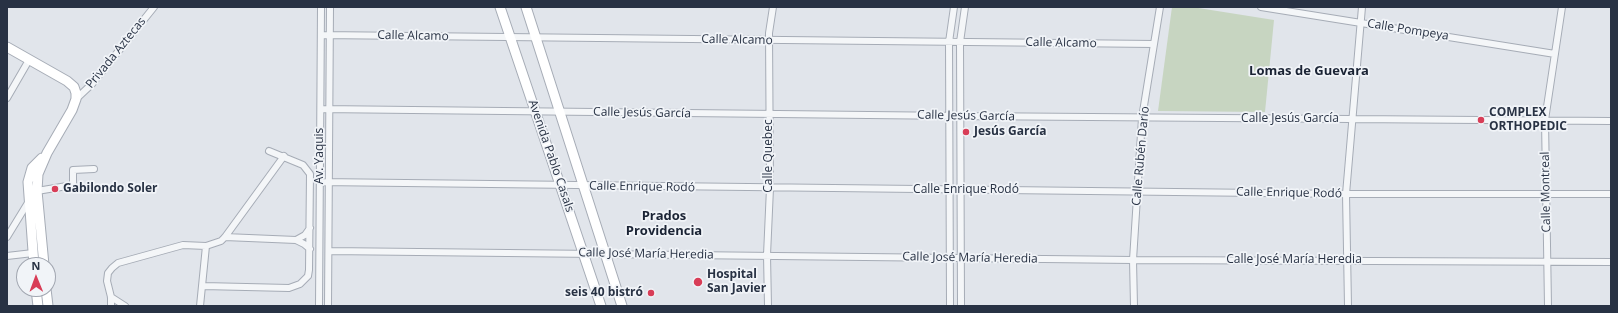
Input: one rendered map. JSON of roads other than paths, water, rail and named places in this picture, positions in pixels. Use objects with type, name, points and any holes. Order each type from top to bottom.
[{"type":"street","name":"Privada Aztecas","points":[[76,99],[92,84],[154,7]]},
{"type":"street","name":"Av. Yaquis","points":[[319,306],[321,7]]},
{"type":"street","name":"Av. Yaquis","points":[[328,306],[330,7]]},
{"type":"street","name":"Avenida Pablo Casals","points":[[500,7],[512,37],[601,306]]},
{"type":"street","name":"Avenida Pablo Casals","points":[[526,7],[622,306]]},
{"type":"street","name":"Calle Quebec","points":[[768,306],[767,255],[770,188],[769,40],[773,7]]},
{"type":"street","points":[[950,306],[949,42],[954,7]]},
{"type":"street","points":[[961,306],[960,42],[965,7]]},
{"type":"street","name":"Calle Rubén Darío","points":[[1134,306],[1133,260],[1142,118],[1160,7]]},
{"type":"street","name":"Calle Pompeya","points":[[1261,7],[1555,54]]},
{"type":"street","points":[[1348,306],[1346,194],[1353,119],[1359,22],[1362,7]]},
{"type":"street","name":"Calle Montreal","points":[[1548,306],[1545,120],[1562,7]]},
{"type":"street","name":"Calle Alcamo","points":[[321,35],[1154,44]]},
{"type":"street","points":[[7,46],[66,81],[74,88],[76,99],[72,110],[38,174],[35,257]]},
{"type":"street","points":[[7,98],[30,60]]},
{"type":"street","name":"Calle Jesús García","points":[[321,108],[536,112],[1611,121]]},
{"type":"street","points":[[203,286],[289,288],[305,280],[308,276],[310,249],[310,174],[303,165],[269,150]]},
{"type":"street","points":[[41,257],[36,246],[29,201],[29,174],[38,162],[48,153]]},
{"type":"street","points":[[125,306],[113,302],[107,281],[108,273],[118,263],[183,245],[214,245],[225,237],[284,156]]},
{"type":"street","points":[[37,191],[72,185],[73,170],[94,169]]},
{"type":"street","name":"Calle Enrique Rodó","points":[[320,182],[1346,194],[1611,194]]},
{"type":"street","points":[[7,237],[29,201]]},
{"type":"street","points":[[296,240],[306,235],[310,228]]},
{"type":"street","points":[[225,237],[296,240],[310,249]]},
{"type":"street","points":[[7,256],[36,246]]},
{"type":"street","points":[[200,306],[206,246]]},
{"type":"street","name":"Calle José María Heredia","points":[[329,251],[1133,260],[1611,262]]},
{"type":"place","name":"COMPLEX ORTHOPEDIC","points":[[1481,120]]},
{"type":"place","name":"Jesús García","points":[[966,132]]},
{"type":"place","name":"Gabilondo Soler","points":[[55,189]]},
{"type":"place","name":"Hospital San Javier","points":[[698,282]]},
{"type":"place","name":"seis 40 bistró","points":[[651,293]]},
{"type":"district","name":"Lomas de Guevara","points":[[1309,71]]},
{"type":"district","name":"Prados Providencia","points":[[664,224]]}]
